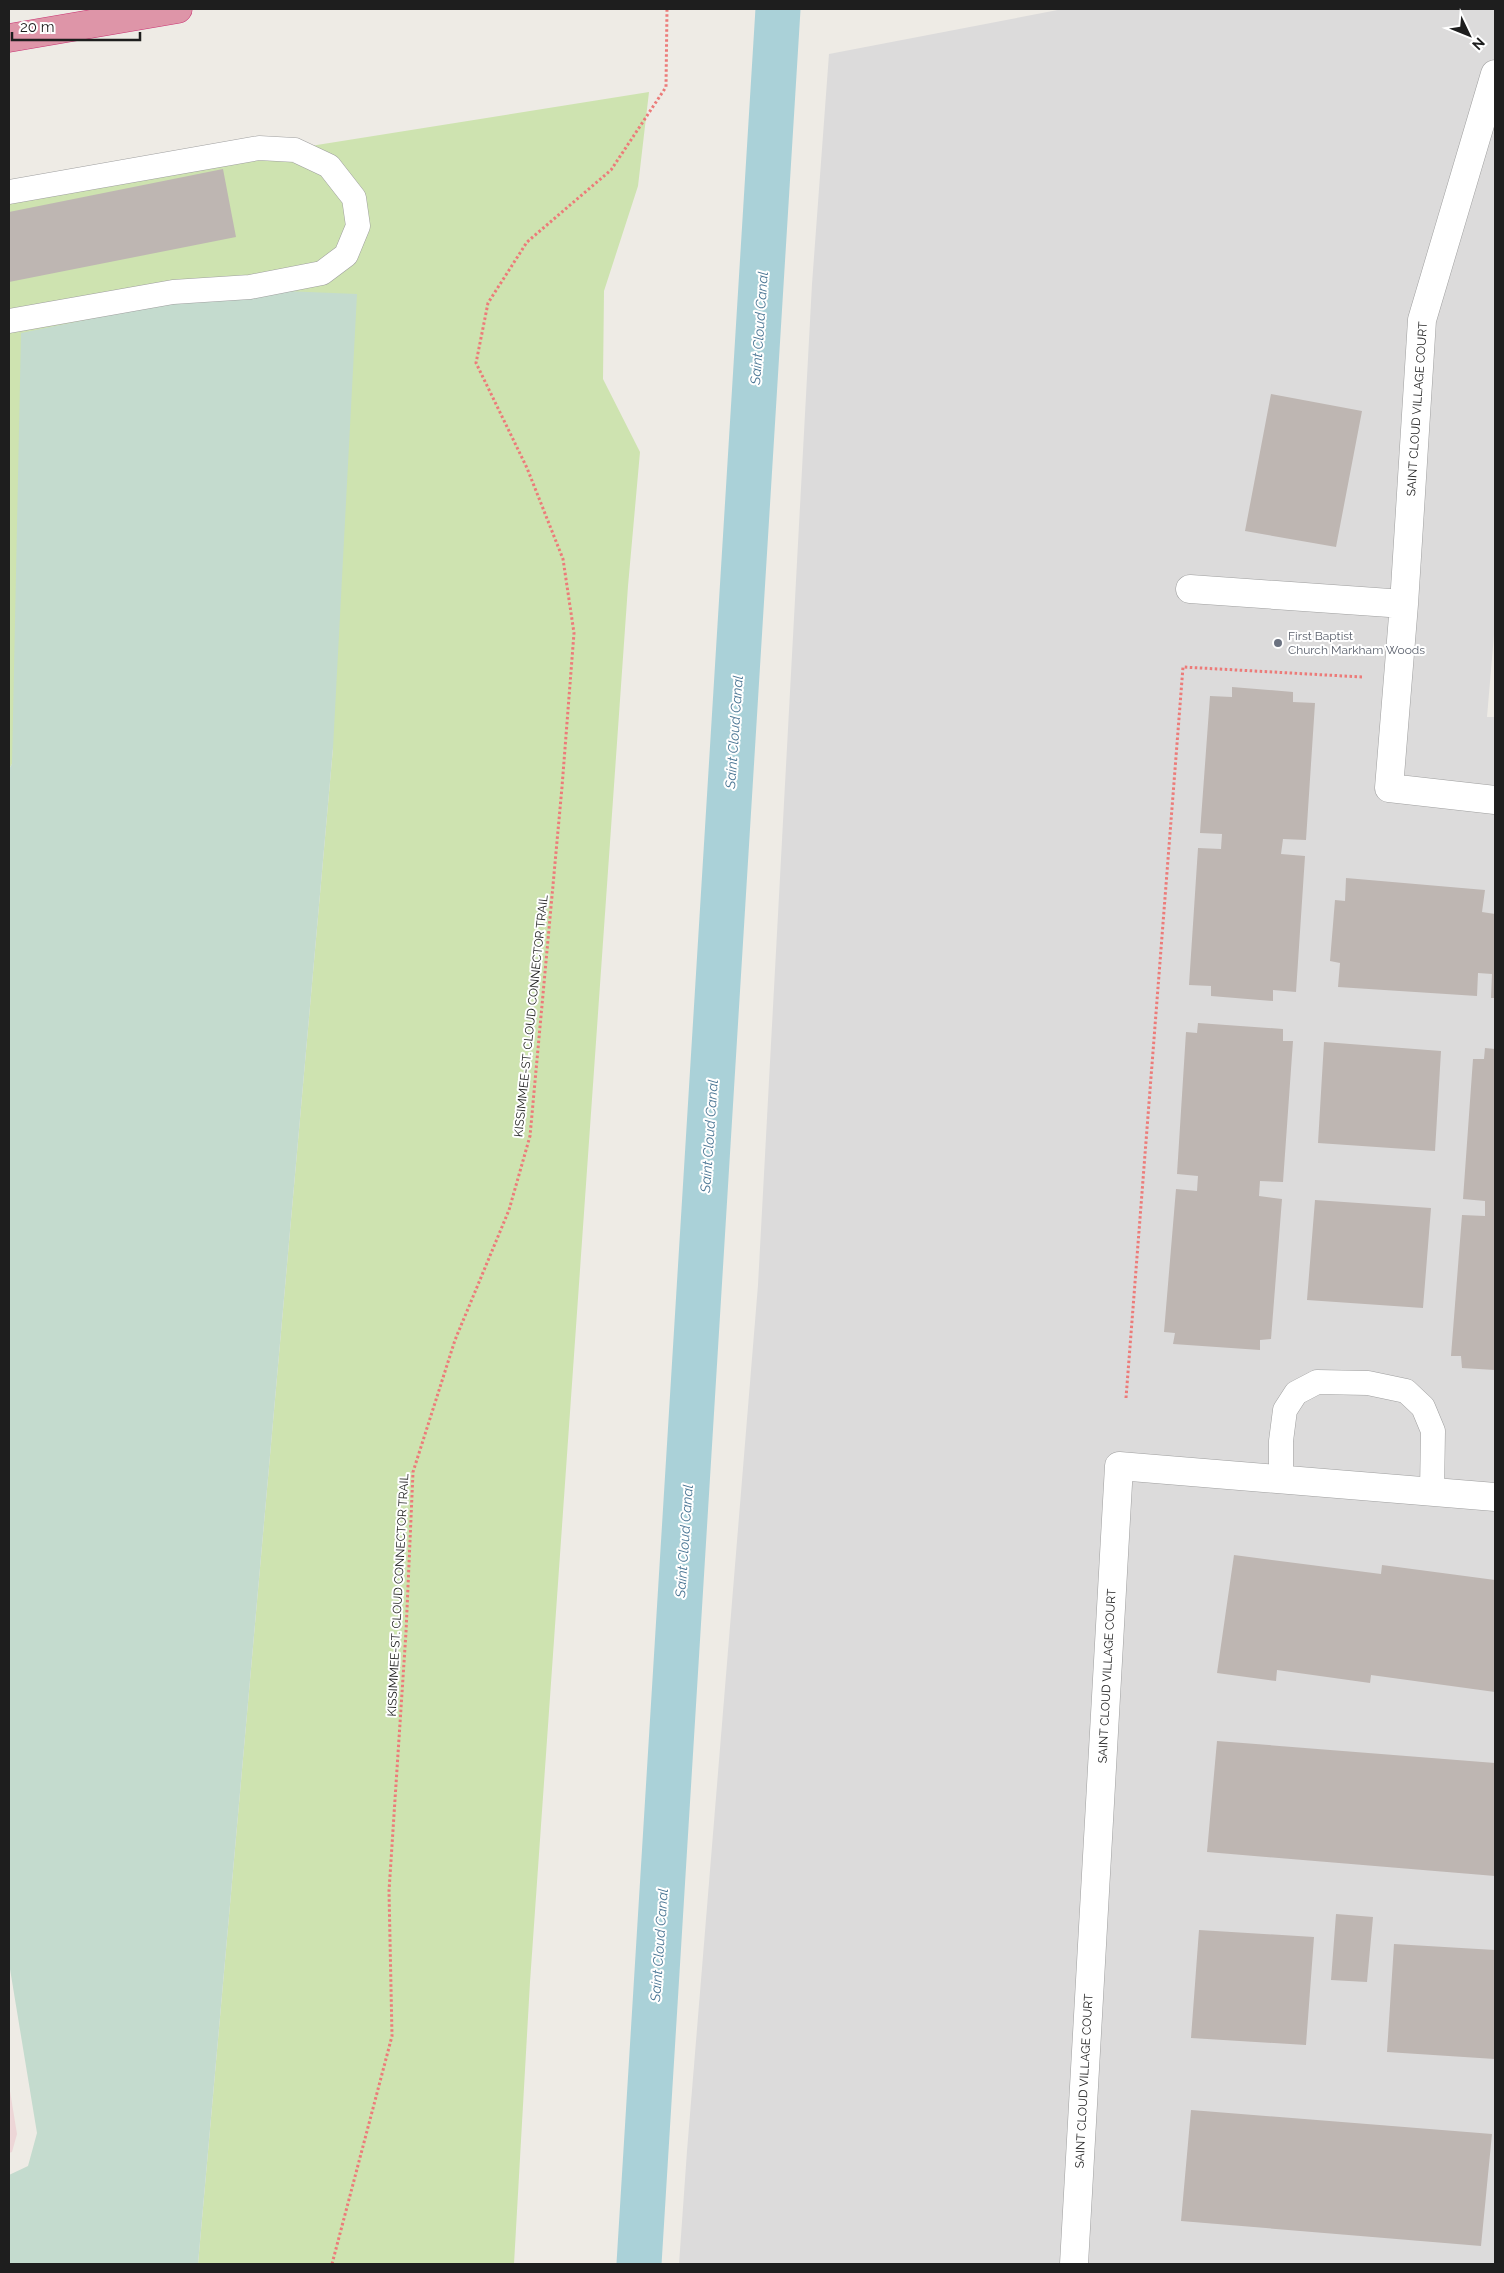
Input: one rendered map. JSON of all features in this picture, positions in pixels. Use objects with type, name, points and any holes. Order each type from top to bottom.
[{"type":"highway","points":[[9,38],[178,9]]},
{"type":"street","name":"SAINT CLOUD VILLAGE COURT","points":[[1495,74],[1422,320],[1404,604],[1389,788],[1495,800]]},
{"type":"street","points":[[1190,589],[1404,604]]},
{"type":"street","name":"SAINT CLOUD VILLAGE COURT","points":[[1074,2264],[1119,1466],[1495,1497]]},
{"type":"lane","points":[[9,192],[259,148],[295,150],[329,166],[354,198],[358,226],[346,255],[322,273],[250,287],[173,292],[9,321]]},
{"type":"lane","points":[[1281,1479],[1281,1441],[1285,1410],[1296,1393],[1317,1382],[1368,1383],[1406,1391],[1423,1407],[1433,1431],[1432,1491]]},
{"type":"path","name":"KISSIMMEE-ST. CLOUD CONNECTOR TRAIL","points":[[332,2264],[392,2036],[389,1890],[406,1632],[413,1472],[455,1340],[509,1210],[530,1136],[563,778],[574,633],[563,559],[527,468],[476,363],[488,304],[527,242],[611,170],[666,87],[667,9]]},
{"type":"path","points":[[1126,1398],[1184,668],[1398,679]]},
{"type":"shaded area","points":[[1063,9],[1495,9],[1495,623],[1487,717],[1495,717],[1495,2264],[679,2264],[758,1285],[812,284],[829,54]]},
{"type":"shaded area","points":[[9,2085],[17,2134],[12,2152],[9,2153]]},
{"type":"green space","points":[[649,92],[638,186],[604,291],[603,379],[640,452],[628,586],[530,1982],[514,2264],[198,2264],[333,748],[12,764],[9,769],[9,194]]},
{"type":"green space","points":[[239,289],[357,294],[333,748],[198,2264],[9,2264],[9,2175],[28,2166],[37,2133],[9,1963],[9,769],[12,764],[21,333]]},
{"type":"building","points":[[223,169],[236,237],[9,282],[9,212]]},
{"type":"building","points":[[1271,394],[1362,411],[1336,547],[1245,531]]},
{"type":"building","points":[[1232,687],[1293,692],[1293,702],[1315,703],[1306,840],[1283,839],[1281,854],[1305,856],[1296,992],[1273,990],[1273,1001],[1211,996],[1211,986],[1189,985],[1198,848],[1221,849],[1222,834],[1200,833],[1210,696],[1232,697]]},
{"type":"building","points":[[1346,878],[1485,890],[1482,912],[1495,914],[1495,998],[1491,998],[1492,974],[1478,973],[1477,996],[1338,987],[1340,963],[1330,961],[1335,900],[1345,901]]},
{"type":"building","points":[[1198,1023],[1283,1029],[1283,1041],[1293,1041],[1283,1182],[1260,1181],[1259,1196],[1282,1199],[1271,1339],[1260,1340],[1260,1350],[1173,1344],[1175,1333],[1164,1332],[1176,1189],[1197,1191],[1198,1176],[1177,1174],[1186,1032],[1197,1033]]},
{"type":"building","points":[[1324,1042],[1441,1051],[1435,1151],[1318,1143]]},
{"type":"building","points":[[1485,1048],[1495,1049],[1495,1370],[1462,1368],[1461,1356],[1451,1356],[1462,1215],[1485,1216],[1485,1201],[1463,1199],[1473,1059],[1484,1059]]},
{"type":"building","points":[[1315,1200],[1431,1208],[1423,1308],[1307,1300]]},
{"type":"building","points":[[1234,1555],[1381,1574],[1382,1565],[1495,1580],[1495,1692],[1371,1675],[1370,1683],[1277,1670],[1276,1681],[1217,1673]]},
{"type":"building","points":[[1217,1741],[1495,1763],[1495,1876],[1207,1852]]},
{"type":"building","points":[[1336,1914],[1373,1917],[1367,1982],[1331,1980]]},
{"type":"building","points":[[1199,1930],[1314,1937],[1306,2045],[1191,2038]]},
{"type":"building","points":[[1394,1944],[1495,1950],[1495,2059],[1387,2052]]},
{"type":"building","points":[[1191,2110],[1492,2134],[1481,2246],[1181,2221]]},
{"type":"waterway","name":"Saint Cloud Canal","points":[[639,2264],[778,9]]},
{"type":"place","name":"First Baptist Church Markham Woods","points":[[1278,643]]}]
